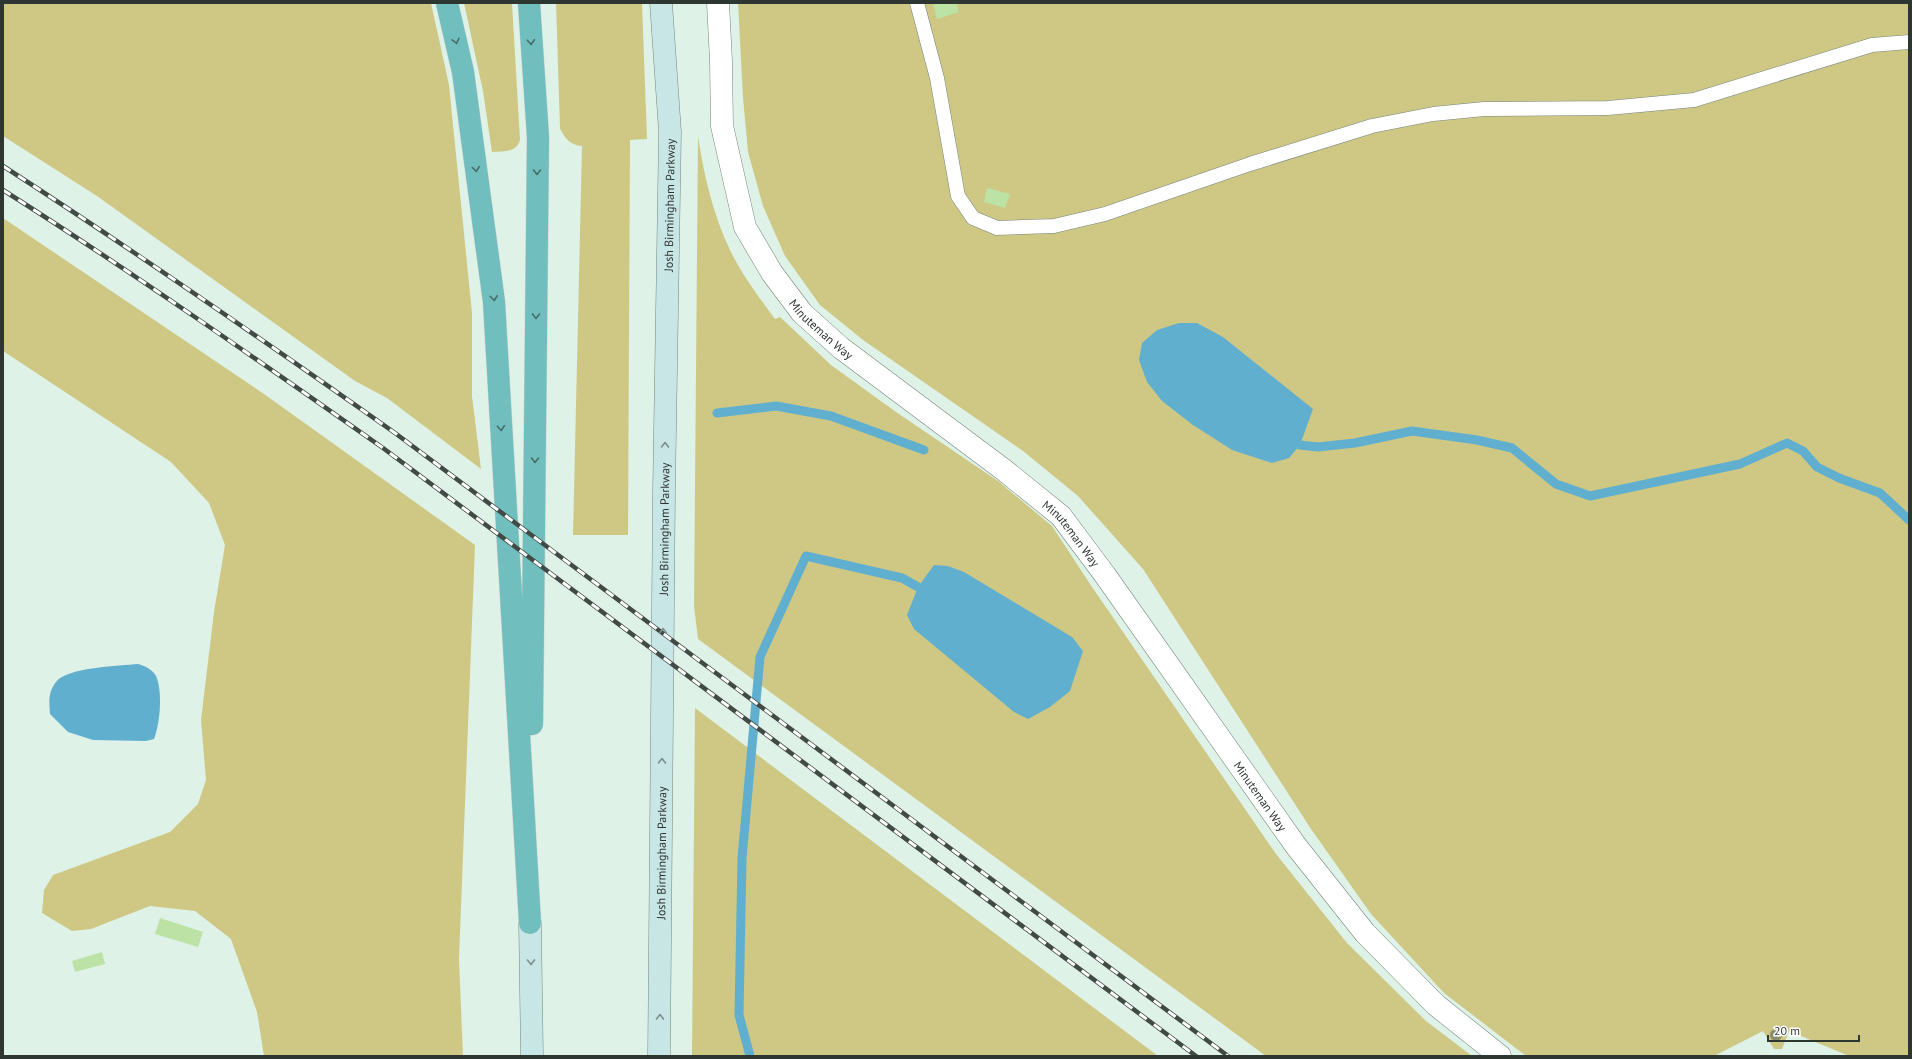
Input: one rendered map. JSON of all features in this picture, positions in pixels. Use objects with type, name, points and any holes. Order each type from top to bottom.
[{"type":"highway","points":[[447,3],[463,72],[494,302],[530,923]]},
{"type":"highway","points":[[529,3],[538,137],[530,923]]},
{"type":"main road","name":"Josh Birmingham Parkway","points":[[659,1056],[664,514],[670,132],[661,3]]},
{"type":"main road","points":[[530,923],[532,1056]]},
{"type":"street","name":"Minuteman Way","points":[[718,3],[722,126],[745,227],[781,284],[802,313],[841,348],[1004,470],[1061,516],[1105,575],[1296,846],[1365,933],[1436,1005],[1500,1056]]},
{"type":"lane","points":[[916,3],[937,78],[958,196],[973,218],[997,228],[1054,226],[1105,214],[1250,164],[1372,126],[1433,114],[1484,109],[1608,108],[1694,100],[1872,45],[1909,42]]},
{"type":"shaded area","points":[[3,3],[431,3],[449,85],[472,313],[472,396],[481,469],[387,398],[355,381],[97,196],[3,136]]},
{"type":"shaded area","points":[[464,3],[512,3],[520,140],[513,149],[492,152],[483,91]]},
{"type":"shaded area","points":[[556,3],[642,3],[647,139],[630,140],[628,535],[573,535],[582,146],[568,141],[560,128]]},
{"type":"shaded area","points":[[738,3],[1909,3],[1909,1056],[1849,1056],[1789,1031],[1782,1049],[1774,1049],[1763,1031],[1714,1056],[1526,1056],[1444,993],[1371,914],[1311,829],[1143,569],[1078,496],[1023,451],[863,340],[820,305],[785,256],[763,206],[748,152],[743,98]]},
{"type":"shaded area","points":[[698,136],[710,194],[724,236],[730,250],[751,286],[775,319],[780,317],[831,365],[896,412],[998,481],[1052,526],[1092,587],[1276,854],[1347,943],[1426,1021],[1472,1056],[1266,1056],[698,639],[694,606]]},
{"type":"shaded area","points":[[3,218],[264,394],[475,545],[459,959],[463,1056],[264,1056],[257,1012],[231,939],[195,911],[150,906],[91,929],[72,931],[42,913],[44,890],[53,875],[170,832],[198,804],[206,780],[201,720],[214,612],[225,545],[209,503],[171,462],[3,351]]},
{"type":"shaded area","points":[[695,708],[1158,1056],[692,1056]]},
{"type":"water","points":[[1179,323],[1197,323],[1223,337],[1313,409],[1300,445],[1289,458],[1272,463],[1232,450],[1193,425],[1162,401],[1147,382],[1139,360],[1142,343],[1157,330]]},
{"type":"water","points":[[934,565],[948,566],[964,572],[1072,637],[1083,651],[1070,691],[1050,707],[1028,719],[1014,712],[914,629],[907,615],[918,587]]},
{"type":"water","points":[[138,664],[152,671],[158,682],[160,708],[158,725],[154,739],[146,741],[93,740],[68,732],[50,714],[50,693],[56,682],[62,677],[82,670]]},
{"type":"building","points":[[933,3],[956,3],[959,12],[937,19]]},
{"type":"building","points":[[987,188],[1010,194],[1005,208],[984,202]]},
{"type":"building","points":[[160,918],[203,932],[198,947],[155,934]]},
{"type":"building","points":[[102,952],[105,964],[75,972],[72,961]]},
{"type":"waterway","points":[[717,413],[776,406],[831,416],[924,450]]},
{"type":"waterway","points":[[1291,439],[1300,445],[1318,447],[1355,443],[1412,431],[1477,440],[1512,448],[1556,484],[1590,496],[1740,464],[1787,443],[1803,451],[1817,467],[1839,478],[1880,493],[1909,520]]},
{"type":"waterway","points":[[750,1056],[739,1015],[742,858],[760,657],[806,556],[902,578],[918,587]]},
{"type":"railway","points":[[3,166],[102,231],[395,433],[1228,1056]]},
{"type":"railway","points":[[3,190],[147,284],[383,448],[1196,1056]]}]
